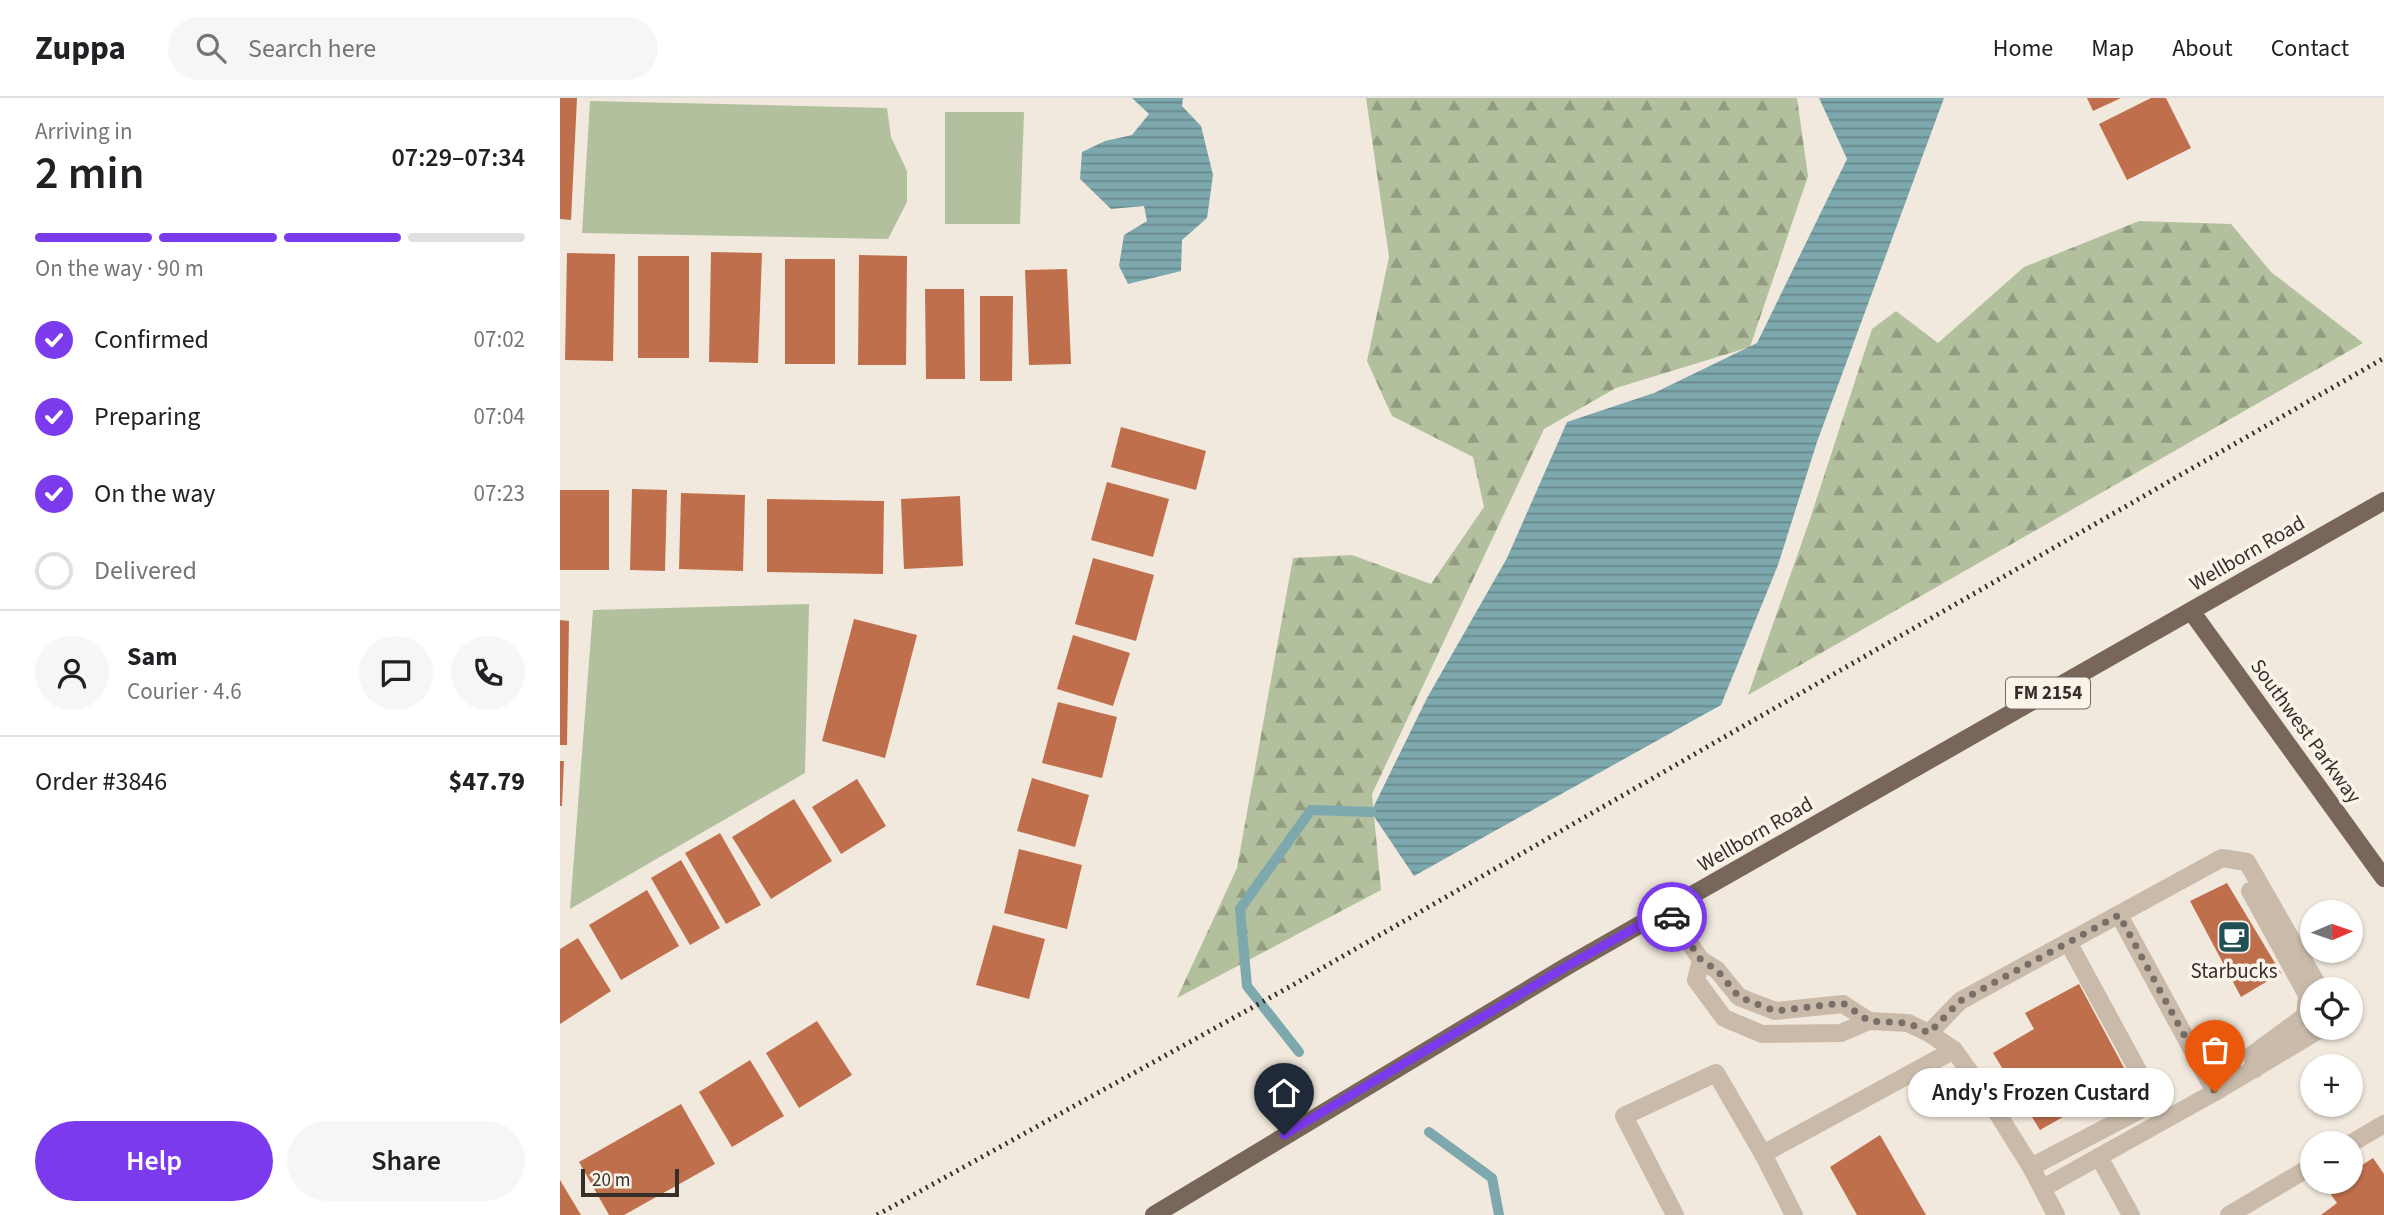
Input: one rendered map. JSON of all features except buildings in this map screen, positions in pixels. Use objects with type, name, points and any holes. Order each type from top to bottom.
[{"type":"main road","name":"Wellborn Road","points":[[1154,1215],[1569,965],[2384,501]]},
{"type":"main road","name":"Southwest Parkway","points":[[2191,611],[2384,878]]},
{"type":"lane","points":[[1929,1033],[1960,1001],[2222,858],[2247,862],[2313,977]]},
{"type":"lane","points":[[2233,860],[2307,995],[2305,1016],[2252,1055],[2255,1069]]},
{"type":"lane","points":[[1667,910],[1701,960],[1717,970],[1739,997],[1775,1011],[1843,1003],[1869,1021]]},
{"type":"lane","points":[[2119,915],[2215,1092]]},
{"type":"lane","points":[[2031,1167],[2138,1111],[2148,1088],[2068,943]]},
{"type":"lane","points":[[1701,960],[1696,980],[1724,1018],[1762,1034],[1841,1032],[1869,1021],[1908,1023],[1929,1033],[1954,1051],[1986,1095],[2031,1167],[2056,1215]]},
{"type":"lane","points":[[2043,1188],[2303,1040]]},
{"type":"lane","points":[[1763,1154],[1954,1051]]},
{"type":"lane","points":[[1675,1215],[1624,1116],[1716,1073],[1763,1154],[1794,1215]]},
{"type":"lane","points":[[2363,1136],[2384,1124]]},
{"type":"lane","points":[[2099,1157],[2131,1215]]},
{"type":"lane","points":[[2229,1215],[2300,1174]]},
{"type":"green space","points":[[1366,98],[1797,98],[1808,176],[1750,347],[1616,388],[1544,429],[1372,794],[1381,890],[1177,998],[1237,868],[1293,558],[1352,555],[1431,584],[1484,507],[1473,457],[1392,416],[1367,361],[1389,257]]},
{"type":"green space","points":[[590,101],[887,108],[891,137],[907,171],[907,202],[888,239],[582,233]]},
{"type":"green space","points":[[945,112],[1024,112],[1020,224],[945,224]]},
{"type":"green space","points":[[2139,221],[2231,224],[2271,272],[2363,343],[1748,695],[1809,522],[1872,329],[1896,311],[1938,343],[2024,267]]},
{"type":"green space","points":[[809,604],[805,773],[570,909],[593,610]]},
{"type":"water","points":[[1132,98],[1183,98],[1182,106],[1201,126],[1213,175],[1207,218],[1182,240],[1181,271],[1128,284],[1119,266],[1124,235],[1147,221],[1144,206],[1111,209],[1080,179],[1082,152],[1105,141],[1132,135],[1149,114]]},
{"type":"water","points":[[1819,98],[1944,98],[1817,442],[1778,565],[1721,705],[1414,876],[1371,812],[1427,698],[1507,558],[1567,422],[1654,393],[1757,343],[1847,159]]},
{"type":"waterway","points":[[1299,1052],[1247,986],[1240,909],[1311,810],[1371,812]]},
{"type":"waterway","points":[[1429,1132],[1492,1178],[1499,1215]]},
{"type":"railway","points":[[877,1215],[1291,986],[2384,358]]},
{"type":"way so far","points":[[1672,917],[1701,960],[1717,970],[1739,997],[1775,1011],[1843,1003],[1869,1021],[1908,1023],[1929,1033],[1960,1001],[2119,915],[2215,1092]]},
{"type":"place","name":"Starbucks","points":[[2234,937]]},
{"type":"place","name":"Andy's Frozen Custard","points":[[2215,1092]]},
{"type":"route","points":[[1284,1135],[1588,954],[1667,910],[1672,917]]}]
